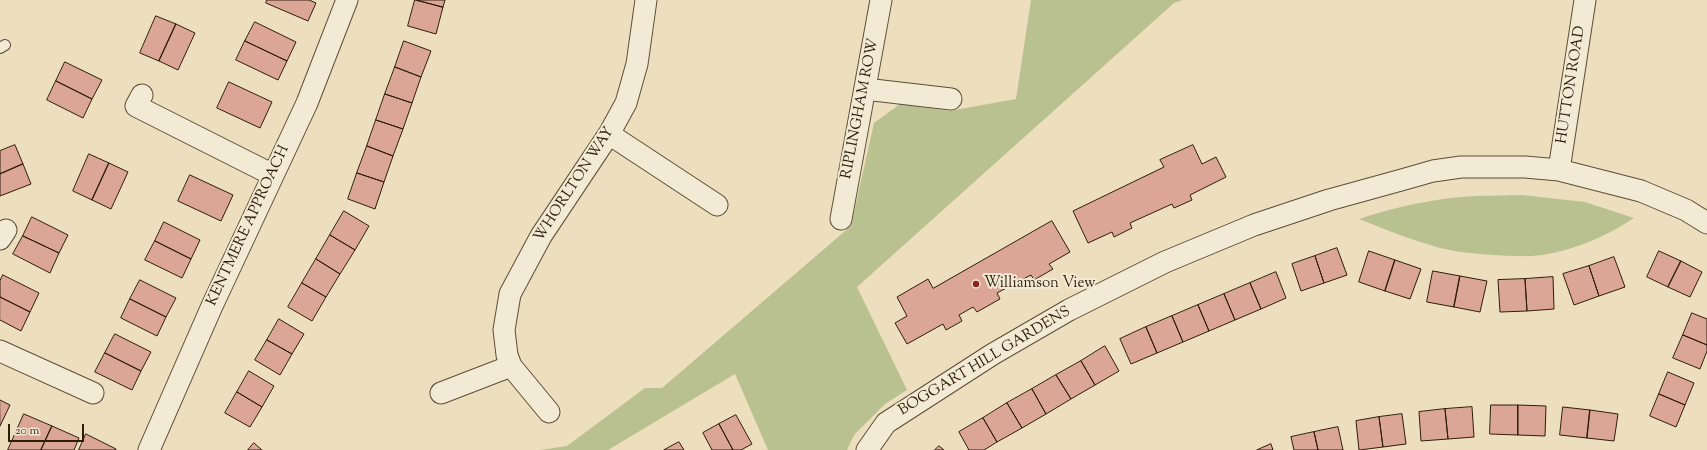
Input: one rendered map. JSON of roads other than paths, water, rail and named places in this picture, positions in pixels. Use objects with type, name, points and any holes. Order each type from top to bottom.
[{"type":"street","name":"KENTMERE APPROACH","points":[[149,450],[212,306],[264,170],[306,103],[347,0]]},
{"type":"street","name":"WHORLTON WAY","points":[[549,412],[511,366],[507,355],[504,330],[510,294],[541,236],[610,134],[626,103],[636,64],[646,0]]},
{"type":"street","name":"RIPLINGHAM ROW","points":[[840,219],[881,0]]},
{"type":"street","name":"HUTTON ROAD","points":[[1559,170],[1585,0]]},
{"type":"street","points":[[865,89],[951,99]]},
{"type":"street","points":[[142,95],[136,106],[264,170]]},
{"type":"street","points":[[610,134],[717,205]]},
{"type":"street","name":"BOGGART HILL GARDENS","points":[[867,450],[886,423],[993,354],[1055,318],[1165,262],[1254,224],[1329,200],[1433,171],[1461,167],[1525,167],[1559,170],[1641,191],[1686,210],[1707,223]]},
{"type":"street","points":[[0,351],[93,393]]},
{"type":"street","points":[[441,393],[511,366]]},
{"type":"place","name":"Williamson View","points":[[976,284]]}]
